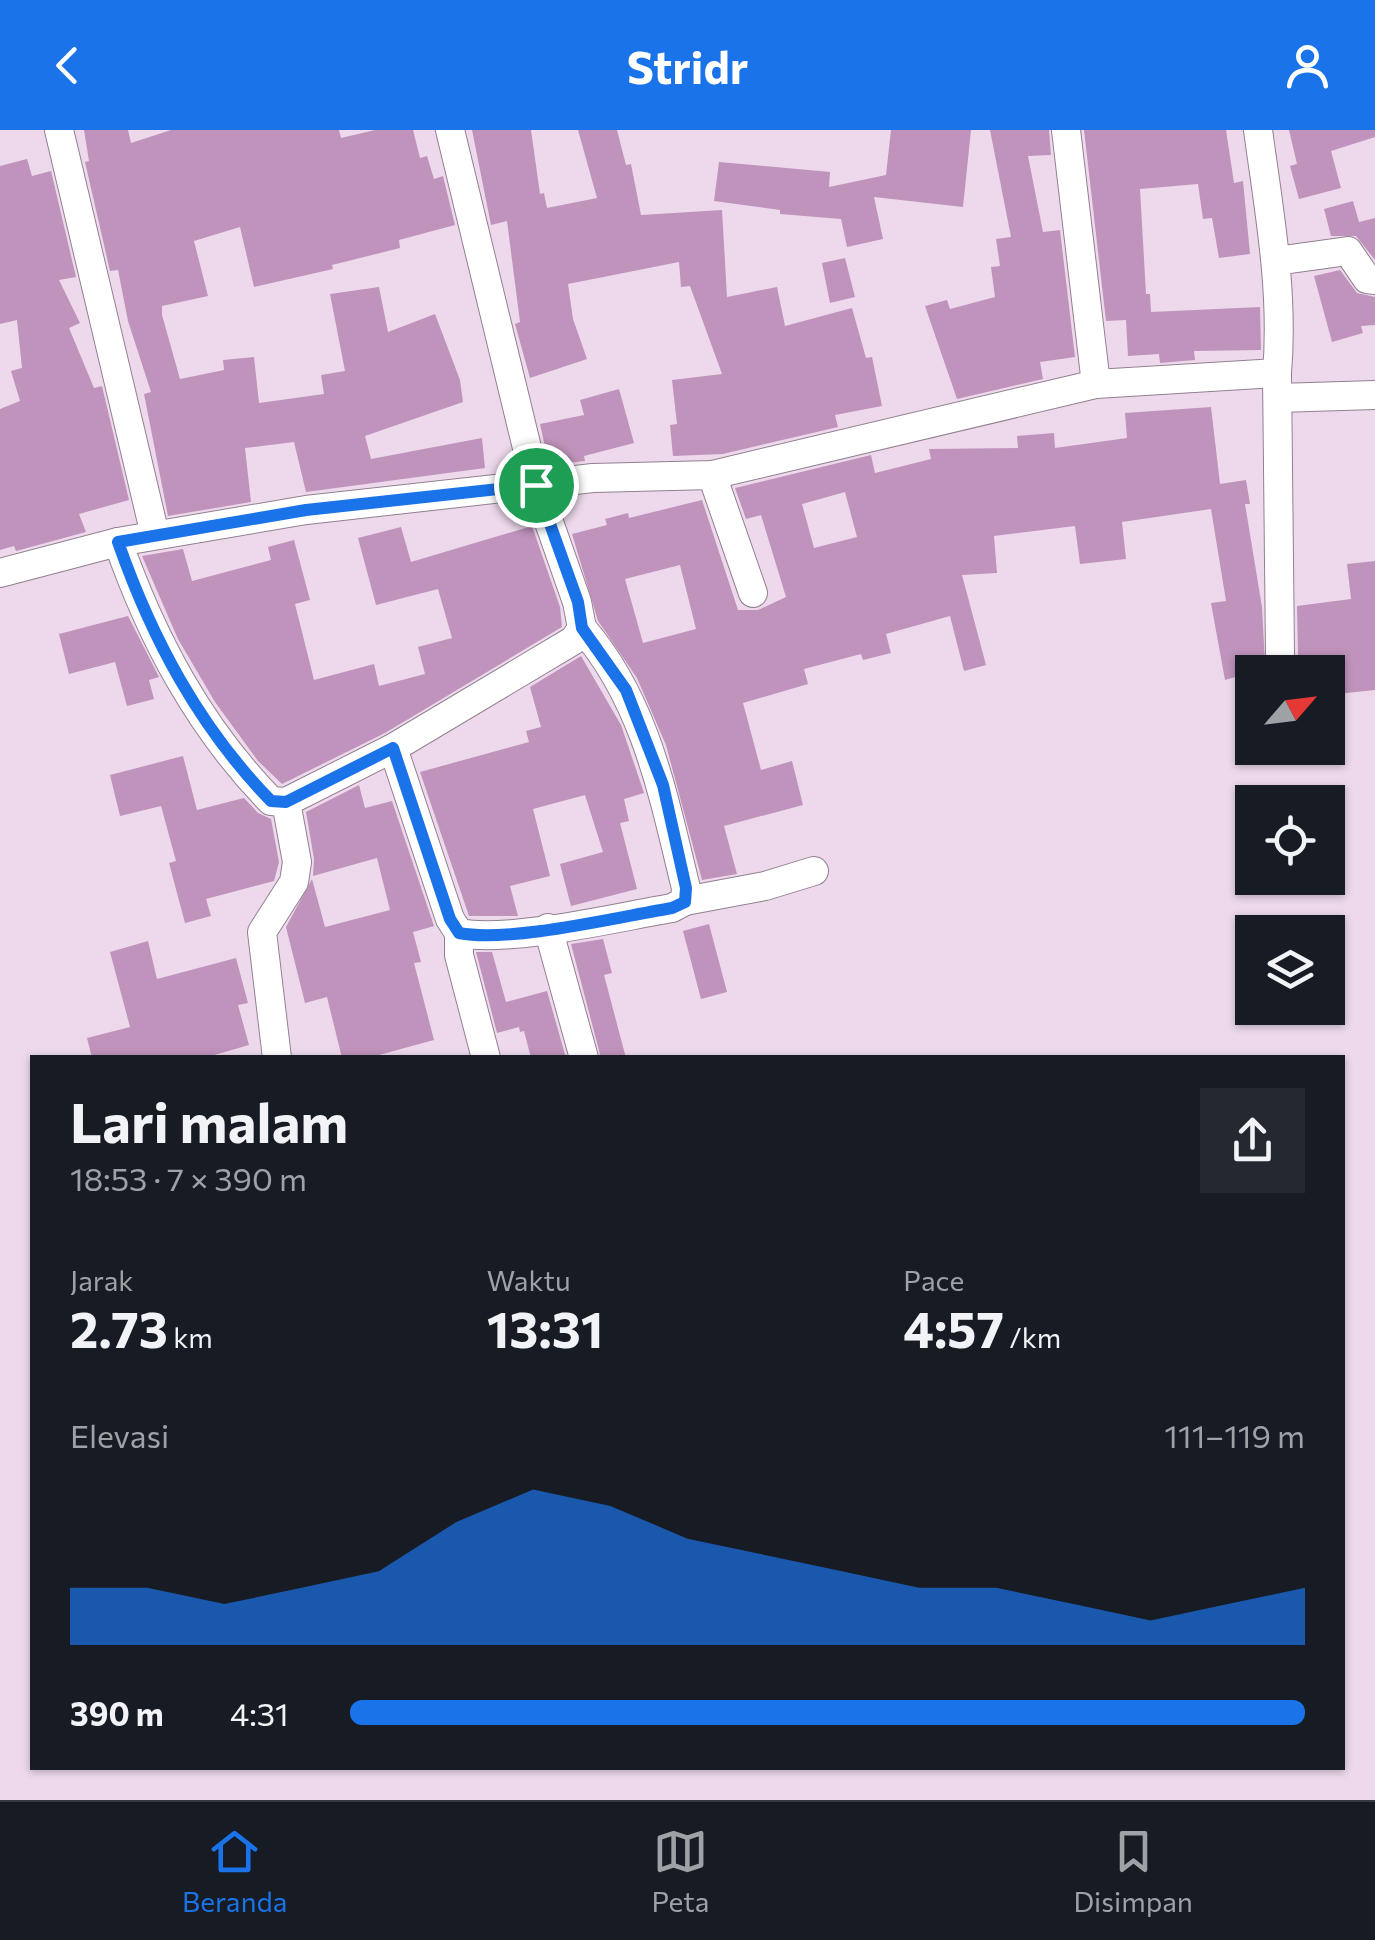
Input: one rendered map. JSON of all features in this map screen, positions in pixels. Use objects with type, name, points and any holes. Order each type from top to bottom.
[{"type":"street","points":[[59,130],[155,535]]},
{"type":"street","points":[[450,130],[536,485],[578,602],[582,628],[626,690],[657,769],[686,888],[685,902]]},
{"type":"street","points":[[1066,130],[1096,384]]},
{"type":"street","points":[[1258,130],[1276,261],[1280,336],[1280,655]]},
{"type":"street","points":[[1276,261],[1348,250],[1367,278],[1375,280]]},
{"type":"street","points":[[0,573],[118,542],[306,510],[593,478],[712,475],[1096,384],[1277,385],[1375,395]]},
{"type":"street","points":[[712,475],[754,593]]},
{"type":"street","points":[[118,542],[137,596],[192,702],[218,742],[271,801],[286,802],[393,748],[574,640],[582,628]]},
{"type":"street","points":[[393,748],[450,919],[459,933],[459,956],[485,1055]]},
{"type":"street","points":[[277,1055],[262,932],[294,882],[297,862],[286,802]]},
{"type":"street","points":[[459,933],[472,936],[548,928],[672,908],[814,871]]},
{"type":"street","points":[[548,928],[583,1055]]},
{"type":"building","points":[[84,130],[128,130],[131,143],[171,130],[339,130],[341,138],[375,130],[413,130],[420,158],[427,156],[434,179],[443,176],[455,225],[399,240],[400,248],[332,265],[333,269],[254,287],[240,227],[194,241],[208,296],[162,306],[162,315],[180,379],[224,370],[223,360],[254,357],[259,403],[324,394],[321,375],[345,371],[330,294],[379,287],[388,332],[435,314],[460,380],[463,402],[365,436],[371,459],[482,438],[485,468],[306,492],[294,442],[245,448],[251,502],[168,516],[144,394],[151,392],[128,321],[118,270],[110,271],[85,162],[89,161]]},
{"type":"building","points":[[472,130],[531,130],[540,194],[544,193],[547,208],[597,198],[578,130],[617,130],[626,165],[631,164],[641,215],[722,210],[727,297],[777,287],[785,326],[852,308],[866,358],[872,357],[882,406],[835,415],[838,427],[723,454],[673,456],[670,425],[677,424],[672,380],[722,374],[690,286],[681,287],[679,262],[568,284],[573,319],[587,359],[530,378],[515,324],[520,322],[507,221],[491,225]]},
{"type":"building","points":[[891,130],[971,130],[963,207],[874,197],[883,239],[847,247],[841,219],[780,214],[780,210],[714,201],[719,162],[830,172],[829,187],[886,175]]},
{"type":"building","points":[[990,130],[1049,130],[1051,155],[1028,156],[1043,232],[1060,230],[1075,357],[1040,362],[1043,379],[957,399],[925,306],[947,300],[950,309],[995,297],[991,267],[1000,266],[996,239],[1011,237]]},
{"type":"building","points":[[1084,130],[1226,130],[1234,183],[1243,181],[1250,254],[1219,258],[1212,218],[1203,219],[1198,184],[1140,189],[1146,294],[1150,294],[1151,312],[1260,307],[1261,350],[1194,351],[1195,360],[1160,363],[1159,354],[1128,356],[1126,320],[1106,321]]},
{"type":"building","points":[[1289,130],[1375,130],[1375,137],[1331,151],[1341,188],[1299,199],[1290,166],[1297,164]]},
{"type":"building","points":[[27,159],[32,176],[51,171],[76,277],[59,280],[80,323],[69,328],[94,388],[102,386],[129,500],[79,514],[86,532],[16,551],[14,546],[0,550],[0,409],[20,401],[11,371],[22,368],[17,320],[0,324],[0,166]]},
{"type":"building","points":[[1353,201],[1359,222],[1375,218],[1375,260],[1356,236],[1331,236],[1324,209]]},
{"type":"building","points":[[845,258],[855,297],[830,303],[822,263]]},
{"type":"building","points":[[1340,270],[1357,293],[1375,297],[1375,325],[1361,326],[1363,333],[1332,342],[1314,276]]},
{"type":"building","points":[[619,389],[634,443],[584,456],[585,461],[549,465],[540,424],[584,415],[580,400]]},
{"type":"building","points":[[1211,407],[1220,484],[1246,480],[1250,504],[1245,504],[1262,607],[1265,655],[1235,655],[1235,677],[1225,680],[1211,603],[1226,601],[1211,509],[1122,522],[1126,559],[1080,564],[1075,526],[994,536],[997,573],[962,575],[986,665],[964,671],[950,616],[886,634],[891,653],[863,660],[861,654],[804,669],[808,684],[743,703],[761,770],[792,761],[803,805],[724,826],[737,874],[702,880],[666,745],[637,678],[598,621],[572,534],[607,525],[605,519],[628,513],[629,518],[702,500],[738,610],[758,610],[786,597],[761,515],[746,519],[735,488],[871,455],[875,473],[931,459],[929,449],[1018,448],[1017,436],[1054,433],[1055,448],[1127,438],[1125,413]],"holes":[[[845,492],[857,537],[814,548],[802,504]],[[680,565],[696,629],[643,643],[625,579]]]},
{"type":"building","points":[[532,526],[560,607],[562,627],[385,733],[282,784],[258,761],[215,702],[178,639],[142,556],[183,549],[192,581],[271,560],[268,547],[294,540],[310,600],[295,604],[314,680],[374,664],[379,686],[425,674],[418,647],[452,638],[438,589],[376,605],[358,538],[401,527],[411,562]]},
{"type":"building","points":[[1375,561],[1375,690],[1345,693],[1345,655],[1298,655],[1297,606],[1351,599],[1347,564]]},
{"type":"building","points":[[128,616],[159,677],[149,680],[154,699],[127,706],[115,662],[69,674],[59,634]]},
{"type":"building","points":[[581,656],[621,725],[644,793],[624,799],[629,821],[620,823],[637,889],[571,906],[560,864],[603,852],[585,795],[533,809],[550,876],[510,886],[518,916],[469,916],[420,772],[529,742],[526,731],[541,727],[530,687]]},
{"type":"building","points":[[183,756],[197,810],[244,798],[258,813],[271,819],[279,862],[274,881],[206,899],[211,916],[185,923],[169,863],[176,861],[161,806],[120,816],[110,775]]},
{"type":"building","points":[[359,785],[365,808],[392,801],[434,926],[413,932],[421,962],[414,963],[434,1040],[379,1055],[341,1055],[327,997],[305,1003],[286,927],[312,879],[325,927],[390,910],[377,858],[313,876],[306,812]]},
{"type":"building","points":[[709,924],[727,992],[701,999],[683,931]]},
{"type":"building","points":[[603,939],[612,973],[604,975],[625,1055],[600,1055],[571,944]]},
{"type":"building","points":[[148,941],[157,979],[236,958],[248,1003],[238,1005],[249,1045],[214,1055],[91,1055],[87,1038],[130,1027],[110,952]]},
{"type":"building","points":[[476,952],[492,952],[506,1002],[547,991],[565,1055],[530,1055],[524,1031],[520,1032],[519,1027],[497,1033]]},
{"type":"route","points":[[536,485],[578,602],[582,628],[626,690],[663,785],[686,888],[685,902],[672,908],[548,928],[472,936],[459,933],[450,919],[393,748],[286,802],[271,801],[218,742],[183,689],[137,596],[118,542],[306,510],[536,485]]}]
